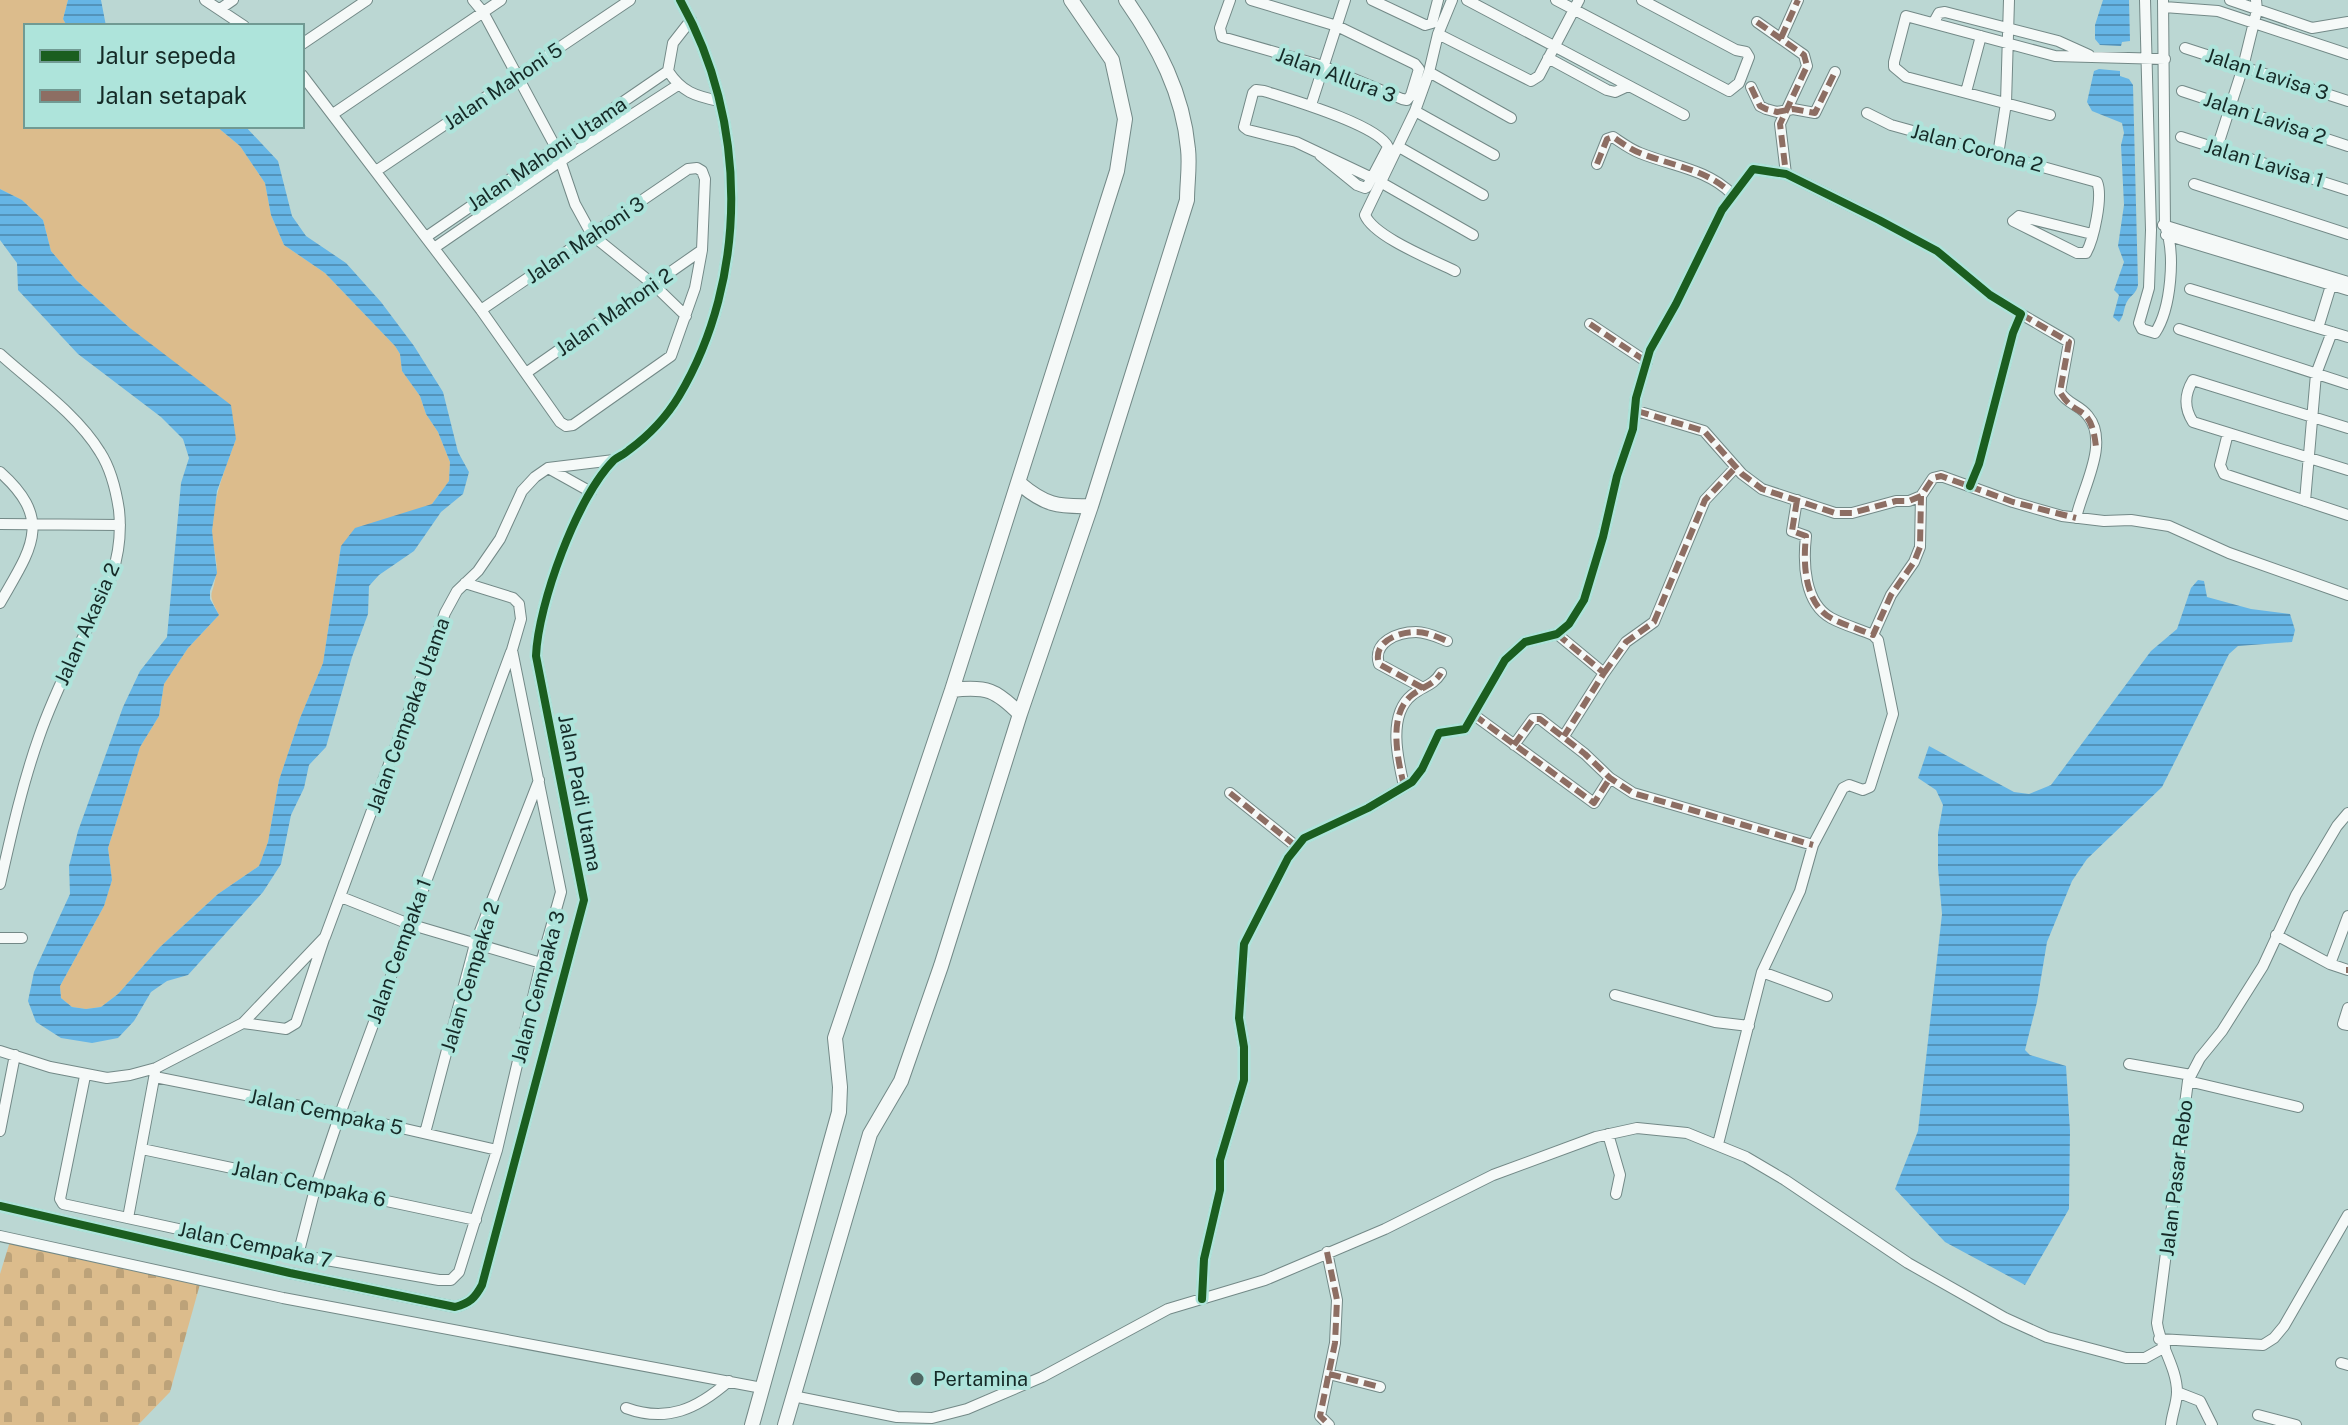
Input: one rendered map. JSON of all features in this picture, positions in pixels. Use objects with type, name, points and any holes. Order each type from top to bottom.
[{"type":"street","points":[[205,0],[241,24]]},
{"type":"street","points":[[220,9],[233,0]]},
{"type":"street","points":[[304,43],[367,0]]},
{"type":"street","points":[[473,0],[483,12],[556,148],[575,204],[592,235],[654,285],[686,316]]},
{"type":"street","points":[[333,114],[501,0]]},
{"type":"street","name":"Jalan Mahoni 5","points":[[376,171],[630,0]]},
{"type":"street","name":"Jalan Padi Utama","points":[[0,1206],[290,1273],[455,1307],[467,1304],[482,1285],[584,900],[536,656],[537,635],[550,588],[576,520],[614,460],[651,431],[678,397],[710,329],[726,272],[730,211],[728,134],[711,66],[680,0]]},
{"type":"street","points":[[752,1425],[839,1112],[835,1038],[952,690],[1117,171],[1125,119],[1112,60],[1071,0]]},
{"type":"street","points":[[785,1425],[870,1134],[901,1081],[941,966],[1187,200],[1188,150],[1178,94],[1152,38],[1126,0]]},
{"type":"street","name":"Jalan Allura 3","points":[[1230,0],[1220,35],[1323,66],[1407,100],[1424,71]]},
{"type":"street","points":[[1251,0],[1337,26],[1415,64],[1511,118]]},
{"type":"street","points":[[1311,105],[1345,0]]},
{"type":"street","points":[[1372,0],[1429,25],[1438,0]]},
{"type":"street","points":[[1452,0],[1424,71],[1415,111],[1399,147],[1377,181],[1362,188],[1320,155],[1296,142],[1244,127],[1250,97],[1256,90],[1311,105],[1383,138],[1388,147],[1377,181],[1367,207],[1365,215],[1368,221],[1381,232],[1455,271]]},
{"type":"street","points":[[1467,0],[1684,115]]},
{"type":"street","points":[[1556,0],[1576,4],[1729,91],[1739,83],[1749,57],[1746,52],[1736,50],[1642,0]]},
{"type":"street","points":[[1781,38],[1798,0]]},
{"type":"street","points":[[1998,155],[2006,103],[2009,0]]},
{"type":"street","points":[[2145,0],[2149,288],[2139,323],[2149,333],[2158,331],[2172,265],[2167,231],[2164,3],[2218,11],[2348,54]]},
{"type":"street","points":[[2230,0],[2256,5],[2312,28],[2348,22]]},
{"type":"street","points":[[1438,34],[1531,81],[1539,76],[1576,4]]},
{"type":"street","points":[[2217,148],[2243,67],[2256,5]]},
{"type":"street","points":[[1934,22],[1939,13],[1945,12],[2058,41],[2094,58]]},
{"type":"street","points":[[2050,115],[1916,82],[1894,67],[1897,41],[1906,16],[2055,56],[2165,59]]},
{"type":"street","points":[[691,20],[673,43],[668,71],[678,85],[692,95],[719,101]]},
{"type":"street","points":[[1757,22],[1804,55],[1807,66],[1779,129],[1786,174]]},
{"type":"street","points":[[1966,92],[1981,36]]},
{"type":"street","name":"Jalan Lavisa 3","points":[[2185,48],[2348,101]]},
{"type":"street","points":[[1548,58],[1607,90],[1615,92],[1628,86]]},
{"type":"street","name":"Jalan Mahoni Utama","points":[[426,237],[668,71]]},
{"type":"street","points":[[1751,87],[1760,106],[1777,112],[1797,109],[1815,113],[1835,72]]},
{"type":"street","points":[[304,78],[566,426],[573,425],[671,356],[695,288],[702,250]]},
{"type":"street","name":"Jalan Mahoni Utama","points":[[434,248],[678,85]]},
{"type":"street","name":"Jalan Lavisa 2","points":[[2182,91],[2348,146]]},
{"type":"street","points":[[1415,111],[1494,155]]},
{"type":"street","name":"Jalan Corona 2","points":[[1867,113],[1891,125],[2090,178],[2097,182],[2100,191],[2092,234]]},
{"type":"street","points":[[1597,164],[1607,139],[1613,137],[1642,154],[1709,177],[1732,194]]},
{"type":"street","name":"Jalan Lavisa 1","points":[[2181,137],[2348,190]]},
{"type":"street","points":[[1399,147],[1483,195]]},
{"type":"street","name":"Jalan Mahoni 3","points":[[481,310],[688,169],[697,168],[705,179],[702,250]]},
{"type":"street","points":[[1202,1299],[1204,1259],[1220,1190],[1220,1160],[1244,1080],[1244,1047],[1239,1018],[1244,944],[1275,882],[1297,847],[1318,830],[1368,808],[1418,775],[1439,733],[1465,729],[1514,650],[1525,642],[1557,634],[1569,624],[1587,590],[1637,411],[1636,398],[1657,335],[1732,194],[1753,169],[1786,174],[1937,251],[1990,295],[2069,342],[2060,392],[2064,400],[2087,414],[2094,428],[2096,447],[2076,518]]},
{"type":"street","points":[[1377,181],[1473,235]]},
{"type":"street","points":[[2194,184],[2348,234]]},
{"type":"street","points":[[2019,216],[2092,234],[2086,253],[2077,253],[2015,224],[2014,218],[2019,216]]},
{"type":"street","points":[[2150,225],[2332,281],[2348,290]]},
{"type":"street","name":"Jalan Mahoni 2","points":[[526,373],[702,250]]},
{"type":"street","points":[[2332,281],[2348,282]]},
{"type":"street","points":[[2318,328],[2332,281]]},
{"type":"street","points":[[2190,289],[2348,337]]},
{"type":"street","points":[[1970,486],[2021,314]]},
{"type":"street","points":[[1590,324],[1647,362]]},
{"type":"street","points":[[2179,329],[2348,384]]},
{"type":"street","points":[[2305,501],[2316,374],[2332,332]]},
{"type":"street","name":"Jalan Akasia 2","points":[[0,354],[71,418],[100,452],[114,483],[120,525],[117,564],[107,591],[60,683],[39,735],[21,792],[0,884]]},
{"type":"street","points":[[2348,428],[2193,380],[2186,400],[2187,413],[2193,422],[2348,470]]},
{"type":"street","points":[[1637,411],[1704,431],[1736,467],[1762,489],[1835,513],[1852,513],[1921,496]]},
{"type":"street","points":[[2228,433],[2220,465],[2224,474],[2348,515]]},
{"type":"street","points":[[548,468],[614,460]]},
{"type":"street","points":[[1564,736],[1626,642],[1654,622],[1705,500],[1736,467]]},
{"type":"street","points":[[548,468],[591,492]]},
{"type":"street","name":"Jalan Cempaka Utama","points":[[325,937],[445,613],[500,539],[522,491],[548,468]]},
{"type":"street","points":[[0,472],[26,499],[34,525],[26,557],[0,603]]},
{"type":"street","points":[[1873,635],[1891,595],[1914,562],[1920,547],[1921,496],[1935,477],[1945,477],[2013,502],[2076,518],[2131,520],[2163,525],[2229,553],[2348,595]]},
{"type":"street","points":[[1019,483],[1037,498],[1060,507],[1091,506]]},
{"type":"street","points":[[1718,1144],[1762,972],[1800,891],[1813,845],[1843,788],[1849,785],[1863,790],[1870,787],[1892,719],[1893,709],[1879,643],[1873,635],[1830,617],[1819,609],[1810,590],[1804,563],[1806,536],[1792,531],[1797,500]]},
{"type":"street","points":[[0,524],[120,525]]},
{"type":"street","name":"Jalan Cempaka 3","points":[[451,1280],[459,1272],[497,1150],[561,892],[512,650],[521,619],[519,604],[513,598],[465,583]]},
{"type":"street","points":[[1423,688],[1379,664],[1377,658],[1382,645],[1391,637],[1417,632],[1447,641]]},
{"type":"street","points":[[1557,634],[1604,673]]},
{"type":"street","name":"Jalan Cempaka 1","points":[[298,1255],[316,1185],[340,1114],[512,650]]},
{"type":"street","points":[[1404,786],[1398,762],[1399,719],[1410,697],[1433,685],[1441,673]]},
{"type":"street","points":[[952,690],[977,687],[991,690],[1003,696],[1020,714]]},
{"type":"street","points":[[1474,715],[1594,803],[1610,778]]},
{"type":"street","points":[[1514,745],[1536,718],[1564,736],[1610,778],[1633,793],[1813,845]]},
{"type":"street","name":"Jalan Cempaka 2","points":[[425,1133],[475,944],[540,778]]},
{"type":"street","points":[[1230,793],[1297,847]]},
{"type":"street","name":"Jalan Pasar Rebo","points":[[2177,1392],[2157,1323],[2189,1078],[2263,966],[2276,935],[2348,813]]},
{"type":"street","points":[[341,897],[409,924],[541,963]]},
{"type":"street","points":[[2330,964],[2348,916]]},
{"type":"street","points":[[2276,935],[2330,964],[2348,970]]},
{"type":"street","points":[[0,1051],[85,1076],[119,1077],[156,1072],[243,1023],[325,937]]},
{"type":"street","points":[[243,1023],[286,1029],[296,1023],[325,937]]},
{"type":"street","points":[[0,938],[22,938]]},
{"type":"street","points":[[1762,972],[1827,996]]},
{"type":"street","points":[[1615,995],[1715,1022],[1749,1026]]},
{"type":"street","points":[[2348,1008],[2343,1024],[2348,1025]]},
{"type":"street","points":[[0,1131],[15,1055]]},
{"type":"street","points":[[2129,1064],[2298,1107]]},
{"type":"street","points":[[128,1218],[156,1072]]},
{"type":"street","name":"Jalan Cempaka 5","points":[[156,1072],[497,1150]]},
{"type":"street","name":"Jalan Cempaka 7","points":[[85,1076],[60,1202],[298,1255],[451,1280]]},
{"type":"street","points":[[793,1396],[897,1417],[942,1416],[1032,1382],[1168,1309],[1265,1280],[1385,1229],[1493,1175],[1608,1134],[1637,1128],[1687,1133],[1746,1157],[1908,1263],[2005,1318],[2047,1337],[2126,1358],[2145,1358],[2162,1343],[2263,1345],[2274,1338],[2348,1215]]},
{"type":"street","points":[[1608,1134],[1620,1175],[1616,1194]]},
{"type":"street","name":"Jalan Cempaka 6","points":[[142,1149],[476,1220]]},
{"type":"street","points":[[0,1236],[283,1298],[762,1388]]},
{"type":"street","points":[[1327,1252],[1337,1300],[1335,1343],[1320,1416],[1329,1425]]},
{"type":"street","points":[[1329,1374],[1380,1387]]},
{"type":"street","points":[[626,1408],[650,1416],[665,1415],[706,1400],[729,1381]]},
{"type":"street","points":[[2171,1425],[2177,1392],[2200,1401],[2212,1425]]},
{"type":"street","points":[[2258,1415],[2296,1425]]},
{"type":"green space","points":[[0,0],[68,0],[63,19],[66,24],[24,24],[24,128],[218,128],[240,146],[265,183],[271,215],[284,245],[325,273],[395,346],[400,354],[402,371],[420,396],[450,462],[449,481],[432,504],[341,546],[323,663],[279,780],[268,842],[259,866],[218,894],[160,947],[118,994],[101,1007],[86,1009],[72,1007],[61,998],[60,986],[104,906],[112,880],[108,848],[140,747],[159,716],[164,684],[188,648],[219,615],[212,597],[217,569],[213,518],[220,484],[236,439],[130,328],[76,280],[51,251],[43,220],[22,200],[0,189]]},
{"type":"green space","points":[[12,1235],[202,1277],[170,1392],[138,1425],[0,1425],[0,1274]]},
{"type":"water","points":[[68,0],[101,0],[106,24],[66,24],[63,19]]},
{"type":"water","points":[[2103,0],[2129,0],[2130,41],[2122,42],[2121,46],[2100,45],[2095,39],[2095,25]]},
{"type":"water","points":[[2094,71],[2120,71],[2120,76],[2129,79],[2133,85],[2138,285],[2126,303],[2119,322],[2113,317],[2119,295],[2114,290],[2124,262],[2118,246],[2124,205],[2121,145],[2124,133],[2122,123],[2092,111],[2087,102]]},
{"type":"water","points":[[218,128],[247,128],[278,161],[292,216],[306,236],[346,263],[414,346],[443,392],[458,452],[469,472],[463,494],[441,512],[414,551],[379,575],[369,586],[368,614],[326,747],[309,765],[304,788],[291,815],[281,864],[263,892],[188,975],[167,981],[151,992],[134,1021],[118,1038],[92,1043],[61,1038],[36,1022],[28,1001],[34,972],[70,894],[69,866],[78,831],[123,707],[140,671],[167,637],[181,483],[189,458],[183,439],[161,417],[78,354],[18,290],[17,263],[0,240],[0,189],[22,200],[43,220],[51,251],[76,280],[130,328],[231,405],[236,439],[217,491],[212,531],[217,573],[210,599],[219,615],[188,648],[164,684],[159,716],[140,747],[108,848],[112,880],[104,906],[60,986],[61,998],[72,1007],[101,1007],[118,994],[160,947],[218,894],[259,866],[268,842],[279,780],[323,663],[341,546],[355,528],[432,504],[449,481],[450,462],[420,396],[402,371],[400,354],[325,273],[284,245],[271,215],[265,183],[240,146]]},
{"type":"water","points":[[2198,580],[2204,581],[2207,597],[2251,609],[2290,614],[2295,630],[2292,642],[2238,646],[2229,654],[2162,787],[2087,859],[2072,881],[2047,942],[2025,1050],[2030,1055],[2066,1066],[2070,1131],[2069,1209],[2025,1285],[1945,1242],[1895,1189],[1918,1131],[1942,914],[1938,833],[1943,805],[1936,790],[1918,778],[1929,746],[2014,792],[2029,794],[2051,785],[2151,651],[2177,629],[2191,588]]},
{"type":"marked path","points":[[1781,38],[1798,0]]},
{"type":"marked path","points":[[1757,22],[1804,55],[1807,66],[1780,124],[1786,174]]},
{"type":"marked path","points":[[1751,87],[1760,106],[1766,109],[1815,113],[1835,72]]},
{"type":"marked path","points":[[1597,164],[1607,139],[1613,137],[1640,153],[1700,173],[1732,194]]},
{"type":"marked path","points":[[2021,314],[2069,342],[2060,392],[2091,423],[2096,447]]},
{"type":"marked path","points":[[1590,324],[1647,362]]},
{"type":"marked path","points":[[1637,411],[1704,431],[1742,474],[1762,489],[1835,513],[1852,513],[1896,501],[1909,501],[1921,496],[1933,478],[1941,476],[2013,502],[2076,518]]},
{"type":"marked path","points":[[1604,673],[1626,642],[1654,622],[1705,500],[1736,467]]},
{"type":"marked path","points":[[1797,500],[1792,531],[1806,536],[1805,570],[1815,603],[1831,618],[1873,635],[1891,595],[1914,562],[1920,547],[1921,496]]},
{"type":"marked path","points":[[1423,688],[1379,664],[1379,650],[1388,640],[1409,632],[1424,633],[1447,641]]},
{"type":"marked path","points":[[1557,634],[1604,673],[1564,736]]},
{"type":"marked path","points":[[1404,786],[1396,738],[1399,714],[1412,695],[1441,673]]},
{"type":"marked path","points":[[1474,715],[1594,803],[1610,778]]},
{"type":"marked path","points":[[1514,745],[1533,719],[1540,719],[1610,778],[1633,793],[1813,845]]},
{"type":"marked path","points":[[1230,793],[1297,847]]},
{"type":"marked path","points":[[1327,1252],[1337,1300],[1335,1343],[1320,1416],[1329,1425]]},
{"type":"marked path","points":[[1329,1374],[1380,1387]]},
{"type":"cycle path","points":[[0,1206],[290,1273],[455,1307],[472,1299],[482,1285],[584,900],[536,656],[538,634],[562,552],[586,499],[614,460],[626,453],[669,411],[702,350],[718,301],[728,250],[731,199],[728,147],[718,96],[702,47],[680,0]]},
{"type":"cycle path","points":[[1202,1299],[1204,1259],[1220,1190],[1220,1160],[1244,1080],[1244,1047],[1239,1018],[1244,944],[1288,858],[1304,838],[1368,808],[1412,782],[1422,769],[1439,733],[1465,729],[1505,660],[1525,642],[1557,634],[1569,624],[1584,600],[1603,537],[1617,476],[1633,429],[1636,398],[1650,350],[1722,210],[1753,169],[1786,174],[1937,251],[1990,295],[2021,314],[1970,486]]},
{"type":"place","name":"Pertamina","points":[[917,1379]]}]
